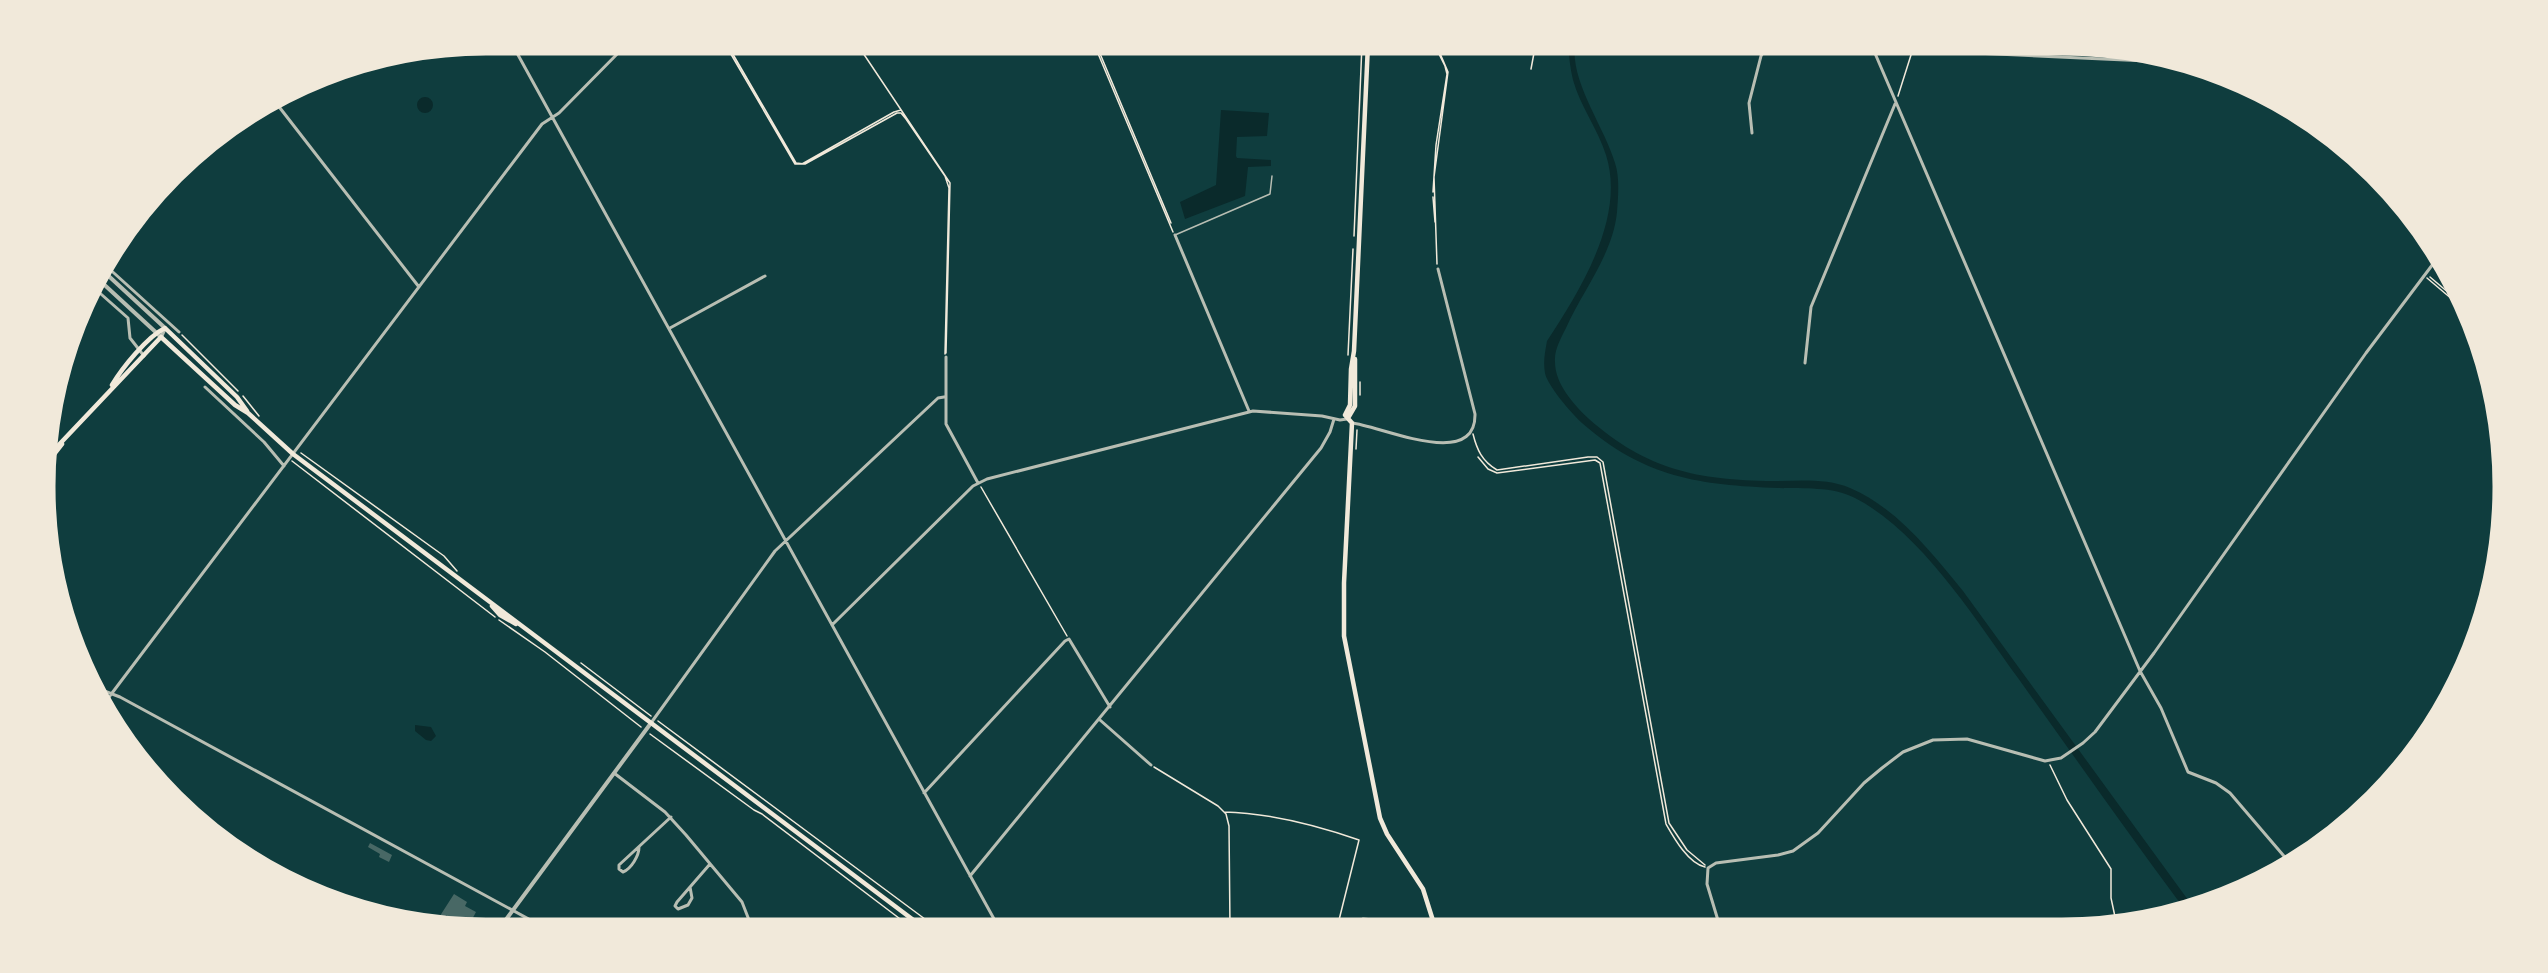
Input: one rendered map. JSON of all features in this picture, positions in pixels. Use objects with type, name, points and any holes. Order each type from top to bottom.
[{"type":"main road","points":[[1350,420],[1355,406],[1354,351],[1368,54]]},
{"type":"main road","points":[[109,391],[119,374],[156,332],[165,328],[237,397],[248,413]]},
{"type":"main road","points":[[56,449],[161,337],[235,405],[248,413],[293,454],[519,625],[652,721],[912,919]]},
{"type":"main road","points":[[1354,351],[1351,369],[1344,583],[1347,656],[1380,818],[1387,834],[1418,879],[1433,919]]},
{"type":"street","points":[[517,54],[994,919]]},
{"type":"street","points":[[109,697],[542,124],[617,54]]},
{"type":"street","points":[[1752,133],[1749,103],[1762,54]]},
{"type":"street","points":[[1876,54],[2140,671],[2161,708],[2188,772],[2216,783],[2230,793],[2285,857]]},
{"type":"street","points":[[1982,54],[2136,61]]},
{"type":"street","points":[[1805,363],[1812,307],[1896,103]]},
{"type":"street","points":[[279,107],[419,287]]},
{"type":"street","points":[[1175,235],[1249,411]]},
{"type":"street","points":[[1718,919],[1707,884],[1708,868],[1716,863],[1793,851],[1818,833],[1857,790],[1903,752],[1933,740],[1967,739],[2033,760],[2049,761],[2061,758],[2083,743],[2095,732],[2140,671],[2366,353],[2433,265]]},
{"type":"street","points":[[832,625],[978,483],[1249,411],[1350,420],[1413,438],[1446,442],[1462,440],[1473,430],[1475,414],[1438,269]]},
{"type":"street","points":[[112,271],[179,332]]},
{"type":"street","points":[[104,285],[161,337],[165,328],[109,276]]},
{"type":"street","points":[[669,329],[765,276]]},
{"type":"street","points":[[100,293],[128,318],[130,338],[144,356]]},
{"type":"street","points":[[946,357],[946,424],[978,483]]},
{"type":"street","points":[[206,387],[264,442],[284,466]]},
{"type":"street","points":[[506,919],[775,551],[938,398],[945,397]]},
{"type":"street","points":[[970,877],[1321,448],[1330,432],[1334,418]]},
{"type":"street","points":[[924,793],[1065,640],[1069,639],[1110,707]]},
{"type":"street","points":[[106,691],[529,919]]},
{"type":"street","points":[[1100,720],[1151,765]]},
{"type":"street","points":[[613,773],[671,818],[742,902],[749,919]]},
{"type":"street","points":[[639,847],[639,853],[628,870],[623,872],[619,869],[619,865],[671,818]]},
{"type":"street","points":[[690,887],[692,898],[688,905],[678,909],[675,906],[690,887],[710,864]]},
{"type":"lane","points":[[1175,235],[1270,194],[1272,176]]},
{"type":"path","points":[[732,54],[793,163],[802,164],[900,112],[945,176],[949,188],[946,357]]},
{"type":"path","points":[[864,54],[950,183],[946,357]]},
{"type":"path","points":[[1099,54],[1175,235]]},
{"type":"path","points":[[1347,362],[1362,54]]},
{"type":"path","points":[[1438,269],[1434,157],[1447,74],[1439,54]]},
{"type":"path","points":[[1531,69],[1534,54]]},
{"type":"path","points":[[1896,103],[1911,54]]},
{"type":"path","points":[[802,164],[894,112],[902,110]]},
{"type":"path","points":[[2425,275],[2448,293]]},
{"type":"path","points":[[2425,275],[2450,297]]},
{"type":"path","points":[[1355,379],[1362,386],[1359,399]]},
{"type":"path","points":[[1350,420],[1356,453]]},
{"type":"path","points":[[1473,430],[1477,449],[1486,462],[1497,470],[1597,457],[1603,462],[1669,823],[1687,850],[1708,868]]},
{"type":"path","points":[[293,454],[444,556],[452,565]]},
{"type":"path","points":[[293,454],[417,555],[434,572],[514,632],[546,652],[645,730],[753,810],[762,814],[900,919]]},
{"type":"path","points":[[1478,457],[1488,469],[1497,473],[1595,460],[1600,463],[1666,824],[1685,852],[1701,867],[1708,868]]},
{"type":"path","points":[[978,483],[1069,639]]},
{"type":"path","points":[[652,721],[925,919]]},
{"type":"path","points":[[2049,761],[2053,774],[2067,800],[2111,869],[2111,898],[2115,915]]},
{"type":"path","points":[[1151,765],[1224,812],[1251,813],[1301,822],[1359,840],[1339,919]]},
{"type":"path","points":[[1224,812],[1229,835],[1230,919]]},
{"type":"water","points":[[1569,54],[1575,54],[1583,89],[1615,163],[1618,188],[1617,212],[1610,242],[1558,344],[1556,370],[1566,394],[1589,419],[1610,436],[1653,461],[1674,469],[1720,478],[1812,481],[1841,485],[1867,497],[1898,519],[1926,547],[1963,591],[2188,900],[2180,902],[2177,899],[1965,604],[1924,554],[1879,513],[1855,498],[1837,492],[1818,489],[1750,487],[1698,481],[1651,467],[1605,441],[1582,423],[1555,392],[1545,373],[1547,341],[1585,277],[1605,228],[1610,203],[1611,179],[1606,155],[1576,90]]},
{"type":"water","points":[[425,97],[431,99],[433,105],[431,111],[425,113],[419,111],[417,105],[419,99]]},
{"type":"water","points":[[1221,110],[1269,113],[1267,136],[1237,137],[1236,156],[1237,158],[1271,160],[1271,166],[1248,167],[1245,196],[1185,219],[1180,202],[1216,185]]},
{"type":"water","points":[[415,725],[431,727],[436,736],[431,741],[426,740],[415,731]]},
{"type":"building","points":[[370,843],[392,855],[389,862],[368,847]]},
{"type":"building","points":[[454,894],[467,902],[465,906],[476,912],[472,919],[440,916]]}]
